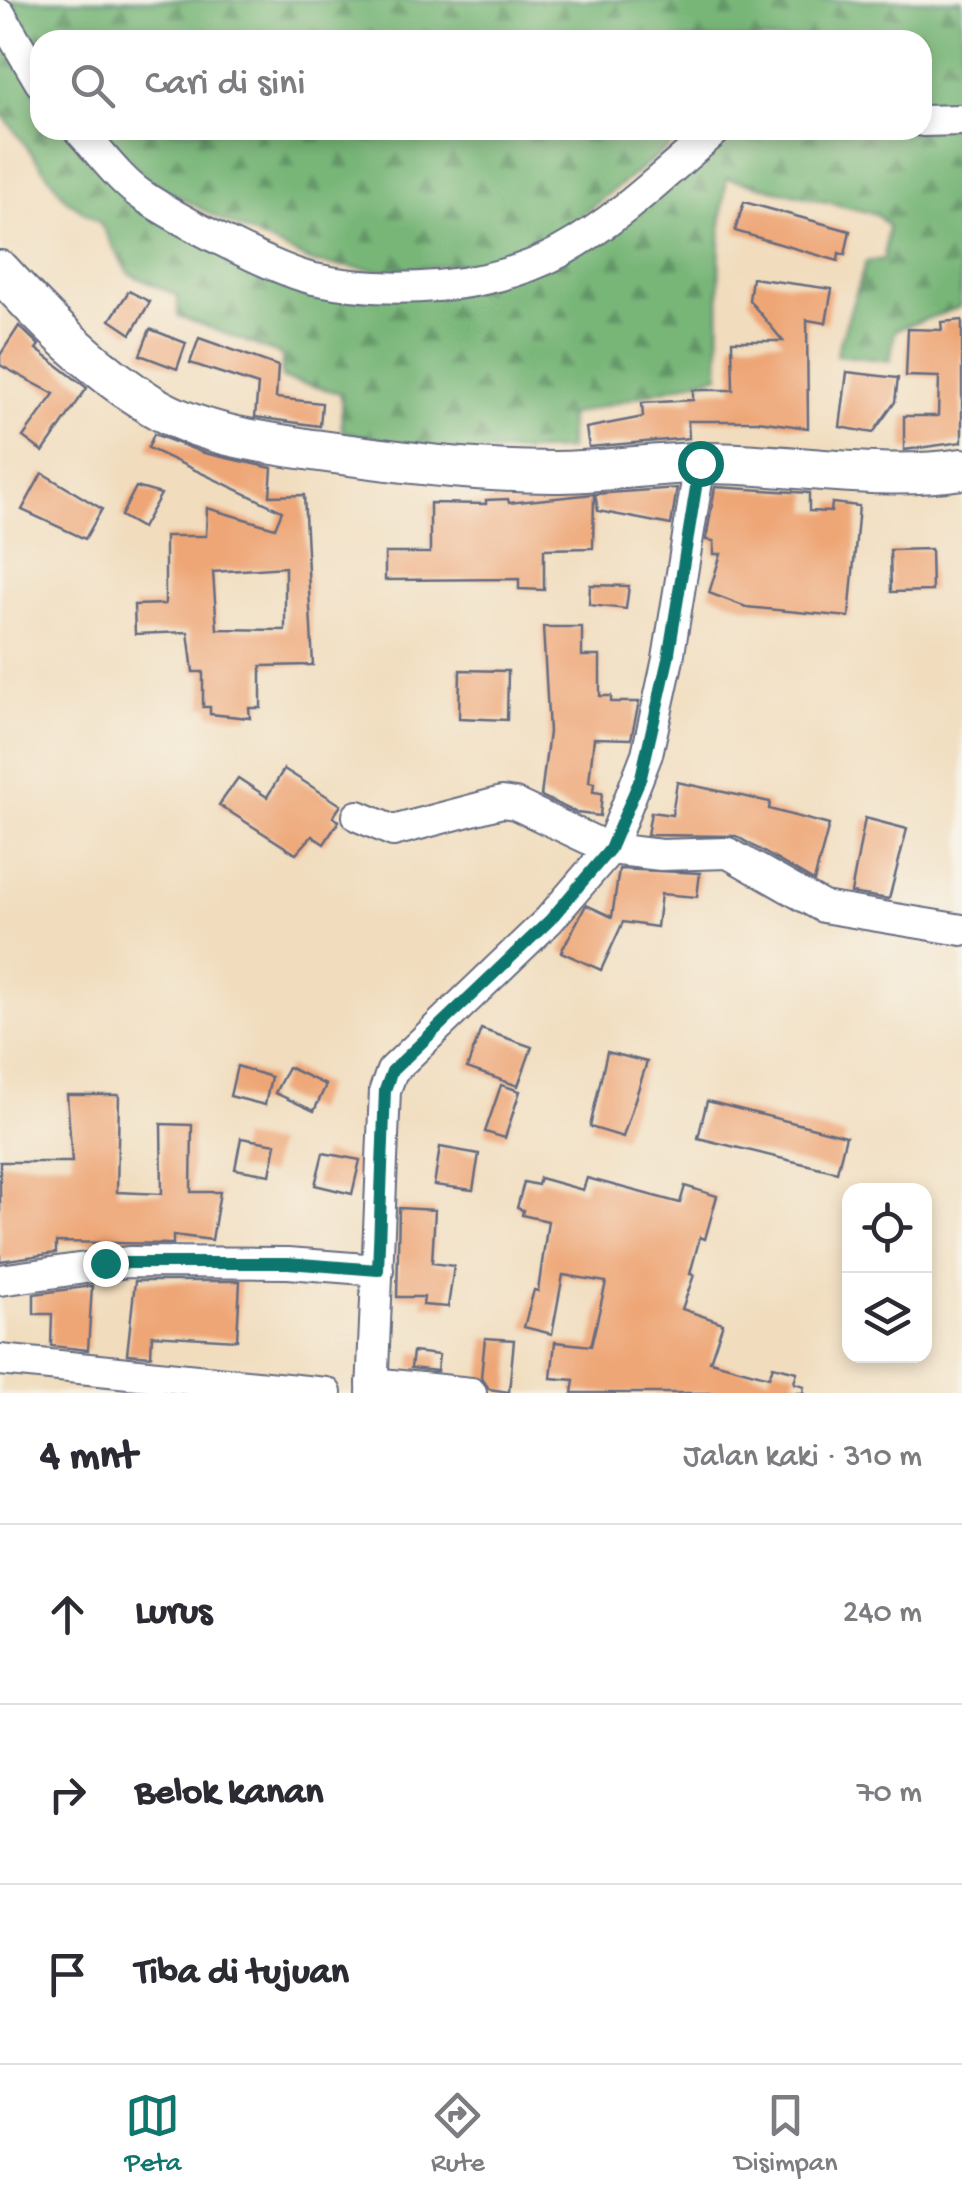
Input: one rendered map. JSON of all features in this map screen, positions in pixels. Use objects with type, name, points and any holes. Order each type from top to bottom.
[{"type":"street","points":[[0,14],[30,65]]},
{"type":"street","points":[[932,122],[962,120]]},
{"type":"street","points":[[89,140],[140,194],[216,236],[310,278],[385,288],[494,278],[560,252],[650,187],[704,140]]},
{"type":"street","points":[[0,271],[60,336],[154,406],[196,425],[251,440],[438,468],[556,472],[700,463],[796,465],[886,476],[962,468]]},
{"type":"street","points":[[471,1393],[372,1388],[385,1090],[392,1071],[525,944],[610,849],[641,777],[668,659],[700,463]]},
{"type":"street","points":[[358,816],[393,831],[502,802],[515,804],[610,849],[661,854],[728,853],[823,906],[962,930]]},
{"type":"street","points":[[0,1280],[128,1262],[288,1263],[378,1270]]},
{"type":"street","points":[[0,1360],[326,1393]]},
{"type":"green space","points":[[12,0],[962,0],[962,103],[932,104],[932,30],[30,30],[30,34]]},
{"type":"green space","points":[[0,21],[30,71],[30,140],[83,140],[137,197],[309,282],[494,282],[707,140],[932,140],[932,128],[962,124],[960,307],[895,330],[890,361],[836,355],[866,262],[884,259],[888,226],[876,214],[727,178],[720,250],[719,375],[569,415],[569,450],[444,454],[342,431],[341,393],[282,378],[282,355],[178,316],[178,296],[128,273],[100,223],[66,199],[0,111]]},
{"type":"green space","points":[[111,140],[678,140],[552,238],[490,262],[385,271],[315,263],[223,221],[150,181]]},
{"type":"building","points":[[744,202],[850,231],[845,255],[839,253],[838,261],[735,231]]},
{"type":"building","points":[[752,278],[832,289],[826,323],[807,320],[808,428],[758,421],[688,421],[689,438],[589,447],[586,428],[643,417],[642,403],[693,400],[693,390],[733,390],[732,341],[783,341],[749,300]]},
{"type":"building","points":[[129,291],[150,302],[131,334],[110,320]]},
{"type":"building","points":[[962,320],[962,442],[904,450],[904,416],[938,416],[939,377],[906,376],[908,329],[942,330],[941,322]]},
{"type":"building","points":[[19,326],[39,345],[36,349],[87,388],[43,452],[23,437],[54,394],[0,365],[0,355]]},
{"type":"building","points":[[150,329],[186,343],[177,369],[140,355]]},
{"type":"building","points":[[199,338],[278,366],[276,398],[322,403],[320,426],[255,417],[258,385],[190,363]]},
{"type":"building","points":[[847,372],[898,378],[895,402],[873,433],[840,427]]},
{"type":"building","points":[[154,434],[204,453],[272,468],[270,496],[304,495],[313,665],[261,666],[261,708],[249,708],[250,718],[210,714],[210,707],[203,707],[203,672],[193,672],[188,632],[135,634],[134,605],[165,604],[165,536],[206,536],[207,508],[275,528],[282,511],[148,448]],"holes":[[[285,567],[285,630],[217,629],[213,572]]]},
{"type":"building","points":[[42,473],[102,509],[85,539],[22,510]]},
{"type":"building","points":[[136,487],[161,494],[142,528],[121,516]]},
{"type":"building","points":[[715,487],[809,493],[809,511],[831,512],[832,503],[859,506],[849,617],[746,607],[709,593],[721,554],[714,554],[714,541],[706,540]]},
{"type":"building","points":[[677,488],[671,525],[598,511],[595,494]]},
{"type":"building","points":[[594,494],[593,548],[544,549],[544,590],[519,589],[519,579],[385,580],[385,553],[430,553],[430,503],[486,504],[486,500],[508,499],[509,503]]},
{"type":"building","points":[[931,549],[932,591],[891,592],[890,550]]},
{"type":"building","points":[[590,585],[629,586],[626,609],[589,605]]},
{"type":"building","points":[[543,627],[582,627],[582,656],[600,656],[600,696],[611,696],[611,702],[639,702],[631,739],[594,738],[589,782],[594,783],[593,792],[602,793],[600,816],[577,813],[541,796],[549,732]]},
{"type":"building","points":[[460,670],[508,671],[507,720],[459,718]]},
{"type":"building","points":[[284,769],[341,805],[333,817],[339,821],[324,844],[312,836],[296,854],[219,805],[238,778],[267,797]]},
{"type":"building","points":[[677,782],[770,802],[769,809],[829,825],[814,881],[736,836],[647,835],[651,812],[672,815]]},
{"type":"building","points":[[865,818],[907,829],[889,899],[851,893]]},
{"type":"building","points":[[619,869],[700,873],[697,897],[661,894],[657,927],[623,922],[601,970],[561,952],[586,905],[612,917]]},
{"type":"building","points":[[481,1029],[532,1047],[518,1086],[467,1068]]},
{"type":"building","points":[[607,1052],[647,1062],[623,1137],[590,1127]]},
{"type":"building","points":[[237,1066],[271,1077],[265,1105],[230,1096]]},
{"type":"building","points":[[288,1067],[326,1085],[314,1111],[275,1093]]},
{"type":"building","points":[[501,1085],[520,1091],[505,1138],[485,1132]]},
{"type":"building","points":[[67,1095],[119,1095],[117,1192],[162,1194],[161,1124],[192,1125],[191,1192],[220,1192],[212,1240],[173,1235],[173,1244],[56,1242],[56,1253],[0,1261],[0,1162],[72,1162]]},
{"type":"building","points":[[707,1101],[846,1136],[837,1172],[698,1138]]},
{"type":"building","points":[[241,1138],[276,1144],[270,1175],[235,1169]]},
{"type":"building","points":[[440,1147],[479,1154],[473,1190],[434,1185]]},
{"type":"building","points":[[323,1153],[360,1160],[352,1194],[315,1185]]},
{"type":"building","points":[[540,1178],[583,1190],[587,1178],[680,1203],[685,1186],[717,1196],[705,1239],[700,1237],[690,1274],[694,1275],[682,1309],[723,1323],[710,1361],[769,1377],[773,1366],[797,1372],[794,1383],[804,1386],[803,1393],[572,1393],[574,1380],[551,1378],[555,1342],[591,1346],[606,1282],[563,1275],[552,1334],[524,1327],[534,1290],[538,1291],[548,1221],[522,1215],[523,1210],[517,1208],[524,1182],[538,1185]]},
{"type":"building","points":[[399,1208],[435,1210],[432,1263],[454,1266],[448,1307],[423,1305],[424,1297],[397,1297]]},
{"type":"building","points":[[135,1281],[240,1281],[237,1340],[152,1335],[151,1356],[127,1354]]},
{"type":"building","points":[[92,1286],[88,1350],[51,1346],[52,1314],[34,1314],[34,1294]]},
{"type":"building","points":[[485,1338],[514,1340],[509,1392],[489,1389],[481,1377]]},
{"type":"building","points":[[413,1352],[439,1355],[437,1371],[411,1368]]},
{"type":"route","points":[[105,1263],[288,1263],[378,1270],[385,1090],[392,1071],[550,920],[610,849],[641,777],[668,659],[700,463]]}]
